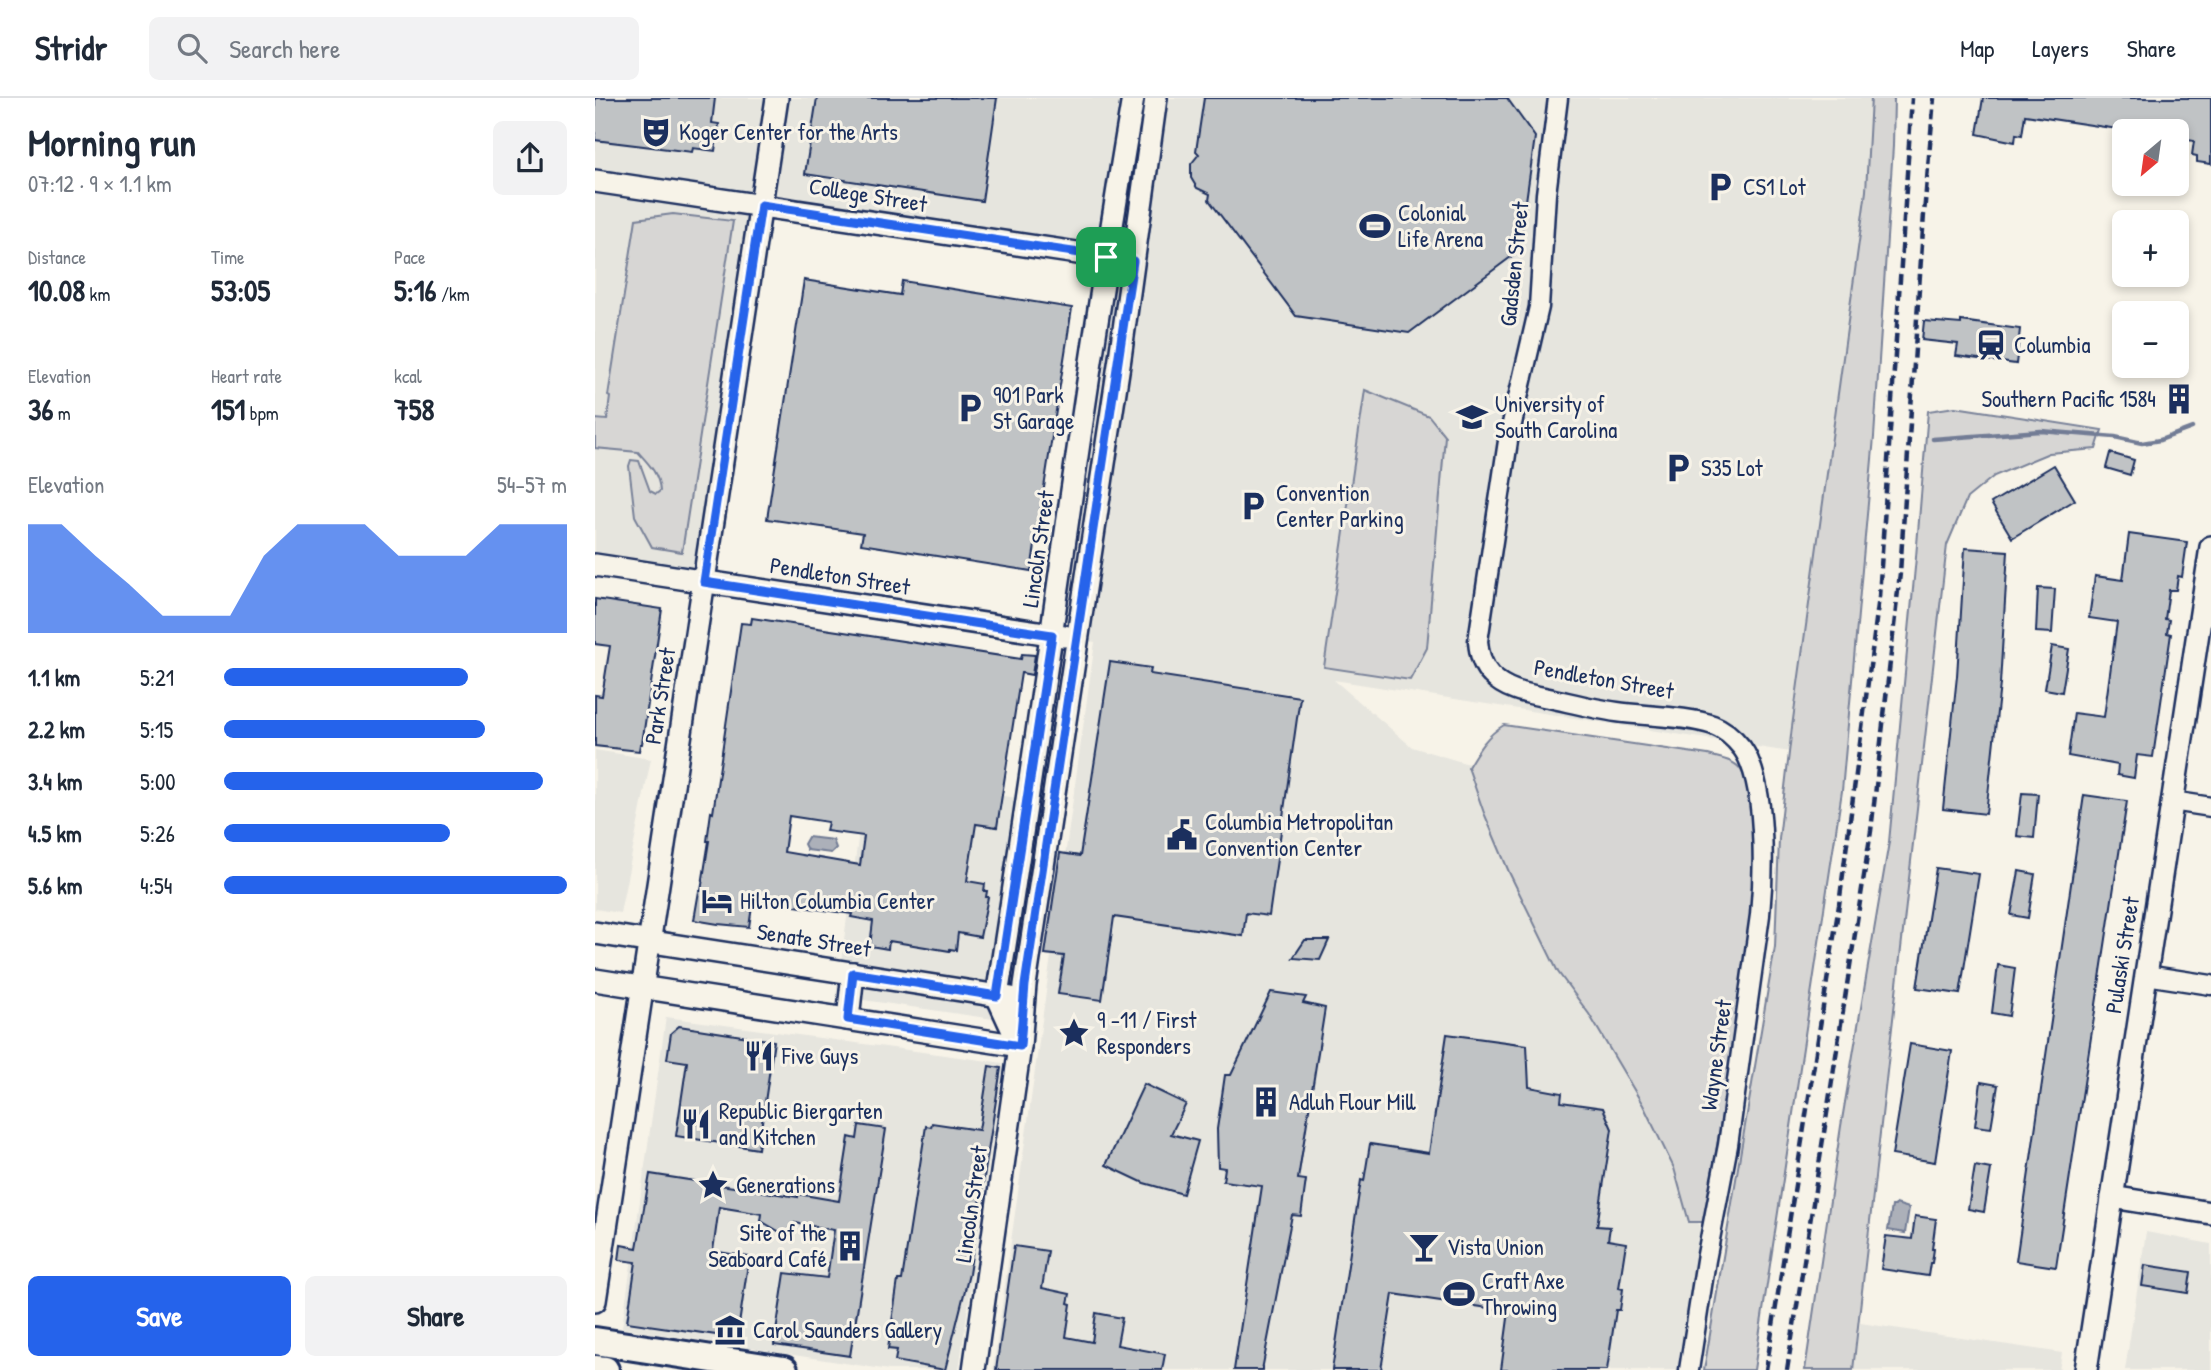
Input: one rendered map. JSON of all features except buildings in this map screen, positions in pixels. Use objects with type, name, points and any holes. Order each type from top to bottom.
[{"type":"main road","points":[[595,1341],[784,1370]]},
{"type":"main road","points":[[595,1368],[605,1370]]},
{"type":"street","name":"Park Street","points":[[595,1301],[777,98]]},
{"type":"street","name":"Lincoln Street","points":[[997,996],[1106,257],[1133,98]]},
{"type":"street","name":"Lincoln Street","points":[[974,1370],[1020,1046],[1024,1000],[1156,98]]},
{"type":"street","name":"Gadsden Street","points":[[1478,641],[1513,417],[1539,307],[1546,194],[1558,98]]},
{"type":"street","name":"College Street","points":[[595,181],[1133,261]]},
{"type":"street","name":"Pulaski Street","points":[[2086,1370],[2211,547]]},
{"type":"street","name":"Pendleton Street","points":[[595,565],[1077,638]]},
{"type":"street","name":"Pendleton Street","points":[[1478,641],[1486,670],[1507,687],[1614,712],[1712,725],[1732,737],[1741,747]]},
{"type":"street","name":"Wayne Street","points":[[1689,1370],[1728,1145],[1761,905],[1758,798],[1753,771],[1741,747]]},
{"type":"street","points":[[2172,801],[2211,807]]},
{"type":"street","name":"Senate Street","points":[[595,933],[1024,1000]]},
{"type":"street","points":[[848,1019],[853,973]]},
{"type":"street","points":[[2146,975],[2211,985]]},
{"type":"street","points":[[595,980],[1020,1046]]},
{"type":"street","points":[[997,996],[1020,1046]]},
{"type":"street","points":[[2112,1198],[2211,1213]]},
{"type":"shaded area","points":[[595,98],[1873,98],[1850,364],[1809,755],[1334,680],[1412,747],[1475,766],[1612,1034],[1685,1185],[1702,1234],[1679,1370],[993,1370],[1095,642],[1067,637],[1119,258],[759,205],[704,584],[595,566]]},
{"type":"shaded area","points":[[1871,98],[1894,98],[1893,146],[1874,437],[1842,791],[1754,1370],[1704,1370],[1775,947],[1779,839],[1866,191]]},
{"type":"shaded area","points":[[673,214],[733,221],[682,552],[652,547],[635,516],[629,466],[631,460],[639,461],[650,491],[656,494],[660,491],[655,474],[646,461],[638,452],[595,448],[595,419],[607,420],[608,396],[636,219]]},
{"type":"shaded area","points":[[1365,390],[1429,416],[1445,436],[1427,648],[1410,680],[1324,667]]},
{"type":"shaded area","points":[[1955,407],[2102,430],[2096,449],[2049,453],[1994,476],[1967,498],[1947,545],[1853,1370],[1805,1370],[1841,1126],[1889,842],[1928,411]]},
{"type":"shaded area","points":[[1504,725],[1721,758],[1741,770],[1750,791],[1755,818],[1756,848],[1749,944],[1704,1222],[1689,1222],[1674,1168],[1643,1105],[1589,1014],[1558,972],[1509,872],[1484,813],[1468,767],[1488,738]]},
{"type":"shaded area","points":[[595,750],[651,759],[620,913],[595,909]]},
{"type":"shaded area","points":[[867,776],[1045,802],[1014,1022],[836,996]]},
{"type":"shaded area","points":[[808,837],[833,840],[836,848],[831,853],[807,850],[804,844]]},
{"type":"shaded area","points":[[666,1017],[1003,1063],[959,1370],[889,1370],[622,1328]]},
{"type":"shaded area","points":[[1896,1204],[1909,1208],[1905,1233],[1888,1230],[1892,1206]]},
{"type":"shaded area","points":[[2146,1232],[2211,1244],[2211,1370],[2125,1370]]},
{"type":"shaded area","points":[[1860,1323],[2062,1353],[2059,1370],[1853,1370]]},
{"type":"waterway","points":[[1933,439],[2041,431],[2115,437],[2142,443],[2160,440],[2192,428]]},
{"type":"railway","points":[[1766,1370],[1839,905],[1879,597],[1912,98]]},
{"type":"railway","points":[[1787,1370],[1871,831],[1900,573],[1934,98]]},
{"type":"place","name":"Koger Center for the Arts","points":[[656,132]]},
{"type":"place","name":"CS1 Lot","points":[[1720,187]]},
{"type":"place","name":"Colonial Life Arena","points":[[1375,226]]},
{"type":"place","name":"Columbia","points":[[1991,345]]},
{"type":"place","name":"Southern Pacific 1584","points":[[2179,399]]},
{"type":"place","name":"901 Park St Garage","points":[[970,408]]},
{"type":"place","name":"University of South Carolina","points":[[1472,417]]},
{"type":"place","name":"S35 Lot","points":[[1678,468]]},
{"type":"place","name":"Convention Center Parking","points":[[1253,506]]},
{"type":"place","name":"Columbia Metropolitan Convention Center","points":[[1182,835]]},
{"type":"place","name":"Hilton Columbia Center","points":[[717,901]]},
{"type":"place","name":"9 -11 / First Responders","points":[[1074,1033]]},
{"type":"place","name":"Five Guys","points":[[759,1056]]},
{"type":"place","name":"Adluh Flour Mill","points":[[1266,1102]]},
{"type":"place","name":"Republic Biergarten and Kitchen","points":[[696,1124]]},
{"type":"place","name":"Generations","points":[[713,1185]]},
{"type":"place","name":"Site of the Seaboard Café","points":[[850,1246]]},
{"type":"place","name":"Vista Union","points":[[1424,1247]]},
{"type":"place","name":"Craft Axe Throwing","points":[[1459,1294]]},
{"type":"place","name":"Carol Saunders Gallery","points":[[730,1330]]},
{"type":"route","points":[[761,205],[1106,257],[1133,261],[1025,985],[1020,1046],[848,1019],[853,973],[997,996],[1052,635],[704,582],[761,205]]}]
